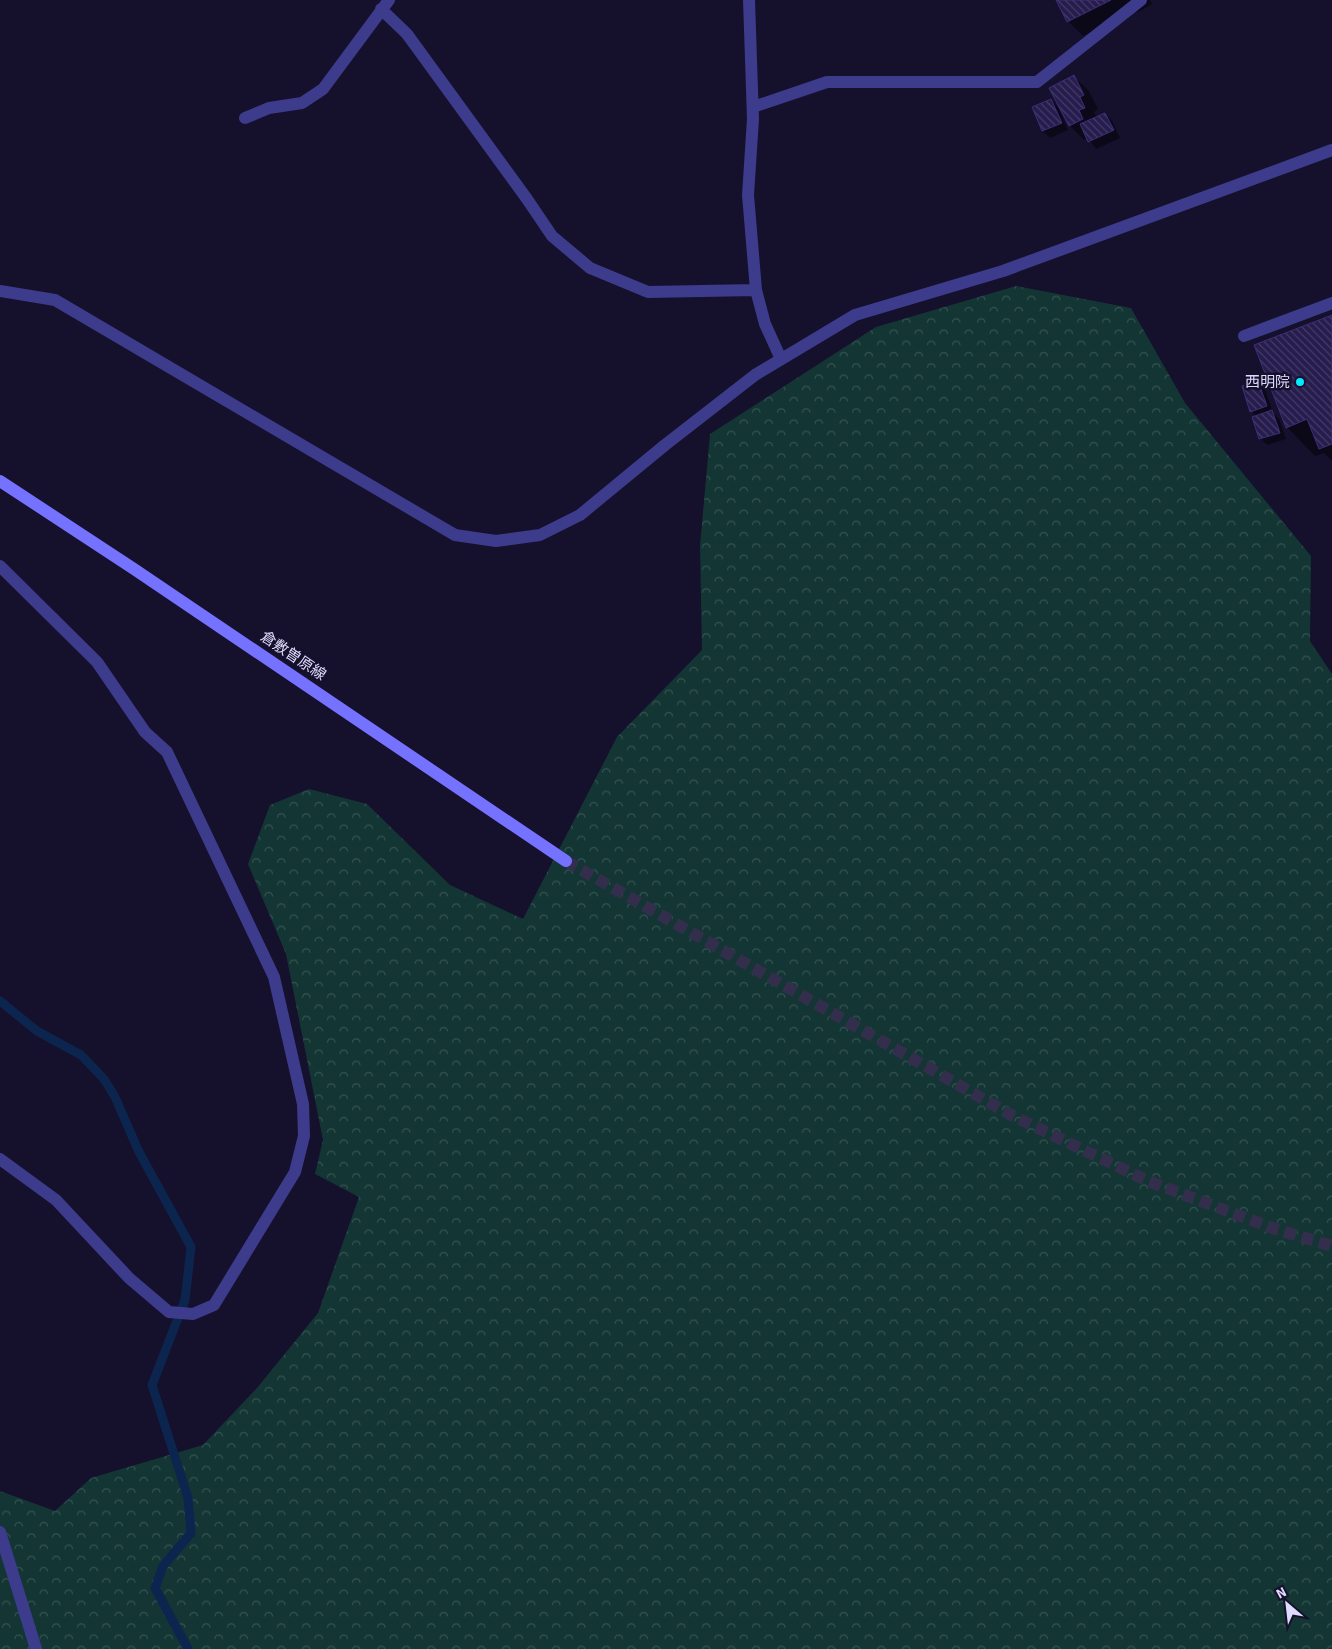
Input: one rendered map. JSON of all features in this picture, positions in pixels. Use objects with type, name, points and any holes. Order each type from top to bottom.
[{"type":"street","points":[[749,0],[753,107],[748,195],[756,290],[765,324],[780,359]]},
{"type":"street","points":[[753,107],[827,82],[1037,82],[1141,0]]},
{"type":"street","points":[[245,118],[269,108],[302,103],[323,89],[385,5],[552,236],[590,268],[648,292],[756,290]]},
{"type":"street","points":[[0,291],[55,300],[455,535],[496,541],[540,535],[580,516],[672,439],[755,375],[855,315],[1003,270],[1332,150]]},
{"type":"street","points":[[1244,336],[1332,303]]},
{"type":"street","name":"倉敷曽原線","points":[[0,481],[134,569],[566,861]]},
{"type":"street","points":[[0,566],[97,662],[145,732],[167,752],[274,977],[303,1104],[304,1136],[295,1172],[214,1306],[193,1314],[169,1312],[129,1278],[56,1200],[0,1159]]},
{"type":"street","points":[[0,1532],[36,1649]]},
{"type":"green space","points":[[1016,286],[1131,308],[1185,403],[1311,556],[1310,641],[1332,674],[1332,1649],[0,1649],[0,1491],[55,1511],[91,1478],[203,1445],[257,1388],[318,1313],[359,1197],[315,1174],[323,1140],[286,954],[248,864],[270,805],[309,789],[367,804],[450,885],[523,919],[617,737],[702,650],[700,546],[710,434],[876,327]]},
{"type":"building","points":[[1056,0],[1111,0],[1067,22]]},
{"type":"building","points":[[1074,75],[1084,95],[1080,97],[1085,108],[1079,110],[1083,119],[1069,126],[1049,88]]},
{"type":"building","points":[[1051,99],[1062,123],[1042,131],[1032,107]]},
{"type":"building","points":[[1105,113],[1114,130],[1088,142],[1080,124]]},
{"type":"building","name":"西明院","points":[[1332,315],[1332,444],[1319,449],[1307,419],[1286,428],[1254,345]]},
{"type":"building","points":[[1258,381],[1267,406],[1250,412],[1242,386]]},
{"type":"building","points":[[1272,410],[1280,433],[1259,439],[1252,417]]},
{"type":"waterway","points":[[0,1001],[37,1031],[81,1055],[104,1079],[115,1097],[139,1152],[191,1247],[185,1300],[152,1385],[188,1498],[191,1533],[163,1566],[155,1588],[188,1649]]},
{"type":"tunnel","points":[[566,861],[1013,1116],[1148,1181],[1275,1229],[1332,1246]]},
{"type":"place","name":"西明院","points":[[1300,382]]}]
